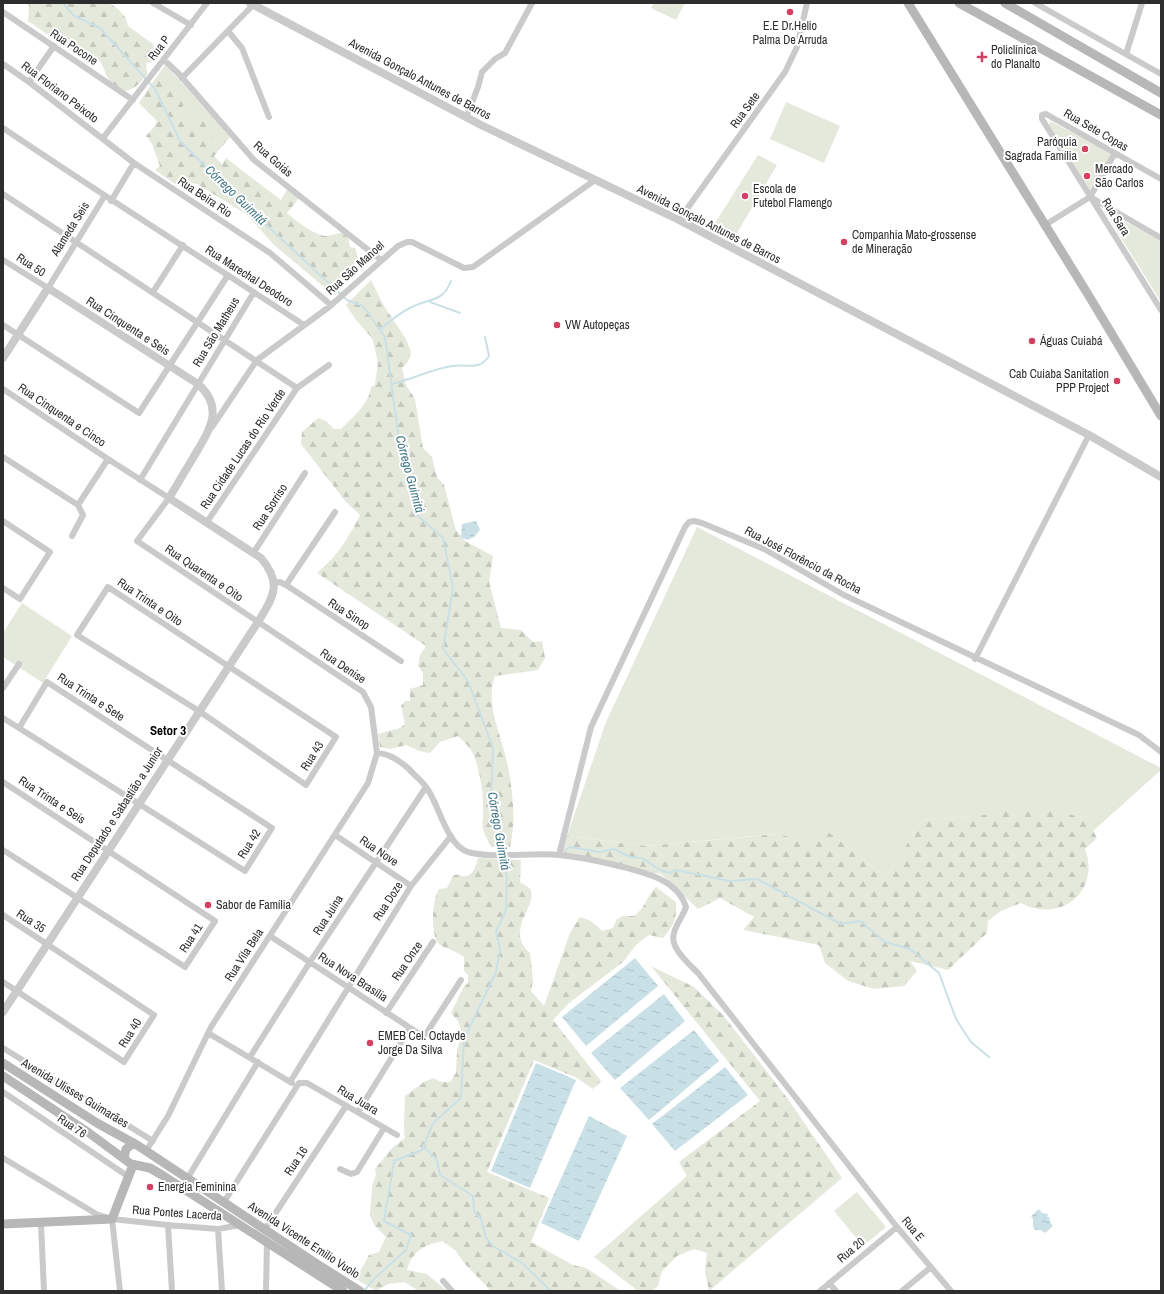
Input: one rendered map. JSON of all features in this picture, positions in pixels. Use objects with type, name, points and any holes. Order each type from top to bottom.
[{"type":"main road","points":[[908,3],[1161,415]]},
{"type":"main road","points":[[959,3],[1161,116]]},
{"type":"main road","points":[[1005,3],[1161,93]]},
{"type":"main road","name":"Avenida Ulisses Guimarães","points":[[3,1063],[97,1123],[134,1143]]},
{"type":"main road","name":"Avenida Ulisses Guimarães","points":[[3,1076],[124,1158]]},
{"type":"main road","points":[[124,1158],[126,1149],[134,1143]]},
{"type":"main road","name":"Avenida Vicente Emilio Vuolo","points":[[134,1143],[356,1289]]},
{"type":"main road","points":[[3,1224],[41,1224],[112,1218],[129,1177],[136,1165],[142,1160],[146,1151]]},
{"type":"main road","name":"Avenida Vicente Emilio Vuolo","points":[[124,1158],[136,1165],[162,1175],[343,1291]]},
{"type":"street","points":[[153,3],[191,25]]},
{"type":"street","name":"Rua P","points":[[103,138],[207,3]]},
{"type":"street","points":[[466,118],[482,72],[495,59],[505,53],[532,3]]},
{"type":"street","name":"Rua Sete","points":[[679,220],[785,72],[797,47],[807,3]]},
{"type":"street","points":[[1035,3],[1161,74]]},
{"type":"street","points":[[1126,54],[1142,3]]},
{"type":"street","points":[[182,78],[252,4]]},
{"type":"street","name":"Avenida Gonçalo Antunes de Barros","points":[[252,4],[466,118],[679,220],[1089,435],[1157,475],[1161,480]]},
{"type":"street","name":"Rua Pocone","points":[[3,12],[133,100]]},
{"type":"street","points":[[228,31],[242,48],[269,117]]},
{"type":"street","points":[[29,82],[54,46]]},
{"type":"street","name":"Rua Goiás","points":[[164,60],[182,78],[254,160],[381,260]]},
{"type":"street","name":"Rua Floriano Peixoto","points":[[3,64],[103,138]]},
{"type":"street","name":"Rua Sete Copas","points":[[1042,115],[1046,114],[1161,179]]},
{"type":"street","name":"Rua Sara","points":[[1042,115],[1042,119],[1161,310]]},
{"type":"street","name":"Alameda Seis","points":[[3,128],[104,197],[3,358]]},
{"type":"street","name":"Rua Beira Rio","points":[[103,138],[134,163],[270,253],[331,305]]},
{"type":"street","points":[[1045,225],[1090,197],[1115,153]]},
{"type":"street","points":[[111,201],[134,163]]},
{"type":"street","name":"Rua São Manoel","points":[[137,541],[169,498],[210,429],[257,360],[331,305],[398,246],[407,242],[412,242],[464,268],[473,267],[595,180]]},
{"type":"street","points":[[3,194],[257,360]]},
{"type":"street","points":[[104,197],[183,245],[153,292]]},
{"type":"street","points":[[1090,197],[1161,238]]},
{"type":"street","name":"Rua Marechal Deodoro","points":[[183,245],[304,325]]},
{"type":"street","name":"Rua 50","points":[[3,260],[48,288]]},
{"type":"street","points":[[210,429],[213,412],[212,404],[207,392],[198,384],[168,366],[228,275]]},
{"type":"street","name":"Rua Cinquenta e Seis","points":[[18,335],[139,413],[168,366],[48,288]]},
{"type":"street","name":"Rua São Matheus","points":[[140,480],[224,338],[254,292]]},
{"type":"street","points":[[3,325],[18,335]]},
{"type":"street","name":"Rua Cidade Lucas do Rio Verde","points":[[207,522],[297,388],[257,360]]},
{"type":"street","points":[[297,388],[329,364]]},
{"type":"street","name":"Rua Cinquenta e Cinco","points":[[3,389],[108,459],[78,505]]},
{"type":"street","points":[[975,659],[1089,435]]},
{"type":"street","points":[[3,457],[78,505],[84,515],[72,536]]},
{"type":"street","points":[[108,459],[254,552],[266,564],[275,583]]},
{"type":"street","name":"Rua Sorriso","points":[[254,552],[305,473]]},
{"type":"street","points":[[286,585],[335,512]]},
{"type":"street","points":[[3,521],[50,552],[20,599],[3,588]]},
{"type":"street","name":"Rua José Florêncio da Rocha","points":[[559,855],[591,727],[688,522],[694,521],[702,523],[764,549],[844,595],[975,659],[1139,736],[1161,752]]},
{"type":"street","name":"Rua Quarenta e Oito","points":[[137,541],[258,622]]},
{"type":"street","name":"Rua Sinop","points":[[275,583],[280,582],[286,585],[401,662]]},
{"type":"street","name":"Rua Deputado e Sabastião a Junior","points":[[3,1012],[258,622],[272,599],[275,583]]},
{"type":"street","name":"Rua Trinta e Oito","points":[[199,711],[77,635],[108,587],[228,666]]},
{"type":"street","name":"Rua Denise","points":[[258,622],[362,692],[372,707],[377,752]]},
{"type":"street","points":[[3,688],[19,664]]},
{"type":"street","name":"Rua 43","points":[[199,711],[306,785],[336,737],[228,666]]},
{"type":"street","name":"Rua Trinta e Sete","points":[[19,728],[48,682],[167,760]]},
{"type":"street","points":[[3,718],[138,804]]},
{"type":"street","points":[[377,752],[384,753],[403,764],[426,787],[451,836]]},
{"type":"street","name":"Rua Vila Bela","points":[[146,1151],[168,1116],[208,1033],[368,783],[377,752]]},
{"type":"street","name":"Rua 42","points":[[138,804],[245,871],[272,828],[167,760]]},
{"type":"street","name":"Rua Trinta e Seis","points":[[3,782],[109,850]]},
{"type":"street","name":"Rua Juina","points":[[250,1057],[375,862],[426,787]]},
{"type":"street","name":"Rua Nove","points":[[335,835],[411,886]]},
{"type":"street","name":"Rua E","points":[[451,836],[458,847],[468,852],[507,855],[559,855],[650,875],[670,885],[684,898],[686,907],[673,933],[674,942],[680,953],[742,1029],[896,1227],[951,1291]]},
{"type":"street","name":"Rua Doze","points":[[290,1082],[347,987],[411,886],[451,836]]},
{"type":"street","points":[[3,850],[77,899]]},
{"type":"street","name":"Rua 41","points":[[77,899],[185,967],[215,921],[109,850]]},
{"type":"street","name":"Rua 35","points":[[3,915],[47,944]]},
{"type":"street","name":"Rua Nova Brasília","points":[[270,936],[424,1037],[461,980]]},
{"type":"street","name":"Rua Onze","points":[[386,1013],[433,942]]},
{"type":"street","name":"Rua 40","points":[[17,991],[124,1062],[154,1015],[47,944]]},
{"type":"street","points":[[3,982],[17,991]]},
{"type":"street","points":[[358,1112],[410,1028]]},
{"type":"street","points":[[208,1033],[297,1086],[224,1202]]},
{"type":"street","points":[[3,1048],[153,1141]]},
{"type":"street","points":[[187,1179],[258,1062]]},
{"type":"street","name":"Rua Juara","points":[[297,1086],[299,1083],[307,1082],[397,1135]]},
{"type":"street","name":"Rua 76","points":[[3,1092],[129,1177]]},
{"type":"street","name":"Rua 16","points":[[265,1229],[346,1106]]},
{"type":"street","points":[[340,1169],[351,1174],[357,1172],[384,1128]]},
{"type":"street","name":"Rua Pontes Lacerda","points":[[3,1158],[87,1210],[112,1218],[218,1229],[240,1225]]},
{"type":"street","points":[[112,1218],[120,1291]]},
{"type":"street","points":[[41,1224],[44,1291]]},
{"type":"street","points":[[168,1225],[172,1291]]},
{"type":"street","name":"Rua 20","points":[[820,1291],[896,1227]]},
{"type":"street","points":[[218,1229],[222,1291]]},
{"type":"street","points":[[266,1291],[267,1242]]},
{"type":"street","points":[[902,1291],[931,1267]]},
{"type":"street","points":[[443,1281],[452,1291]]},
{"type":"street","points":[[829,1283],[836,1291]]},
{"type":"green space","points":[[27,3],[109,3],[118,9],[126,18],[128,26],[153,44],[155,52],[152,62],[146,63],[147,74],[134,88],[125,91],[121,90],[110,81],[102,64],[92,55],[85,57],[75,53],[28,21],[29,6]]},
{"type":"green space","points":[[654,3],[685,3],[676,20],[651,8]]},
{"type":"green space","points":[[165,65],[230,137],[211,159],[150,86]]},
{"type":"green space","points":[[165,78],[173,78],[178,81],[176,85],[184,90],[183,96],[186,103],[180,109],[180,114],[184,118],[188,120],[205,115],[210,116],[215,118],[226,131],[217,131],[205,134],[228,139],[214,156],[222,164],[226,158],[281,200],[288,188],[300,197],[287,213],[300,224],[321,235],[330,236],[342,233],[348,237],[350,247],[355,248],[358,257],[356,263],[345,270],[345,277],[337,292],[334,294],[330,292],[274,245],[246,214],[197,184],[191,183],[178,186],[155,170],[160,166],[152,144],[146,136],[157,121],[139,103],[153,82]]},
{"type":"green space","points":[[786,102],[840,126],[824,163],[770,139]]},
{"type":"green space","points":[[1050,121],[1112,153],[1091,189],[1089,189],[1049,125]]},
{"type":"green space","name":"Escola de Futebol Flamengo","points":[[758,155],[777,165],[734,238],[712,228]]},
{"type":"green space","points":[[1115,216],[1161,241],[1161,302],[1110,220]]},
{"type":"green space","points":[[371,280],[384,306],[406,339],[411,352],[408,362],[402,368],[406,385],[415,399],[423,448],[432,457],[437,477],[444,485],[456,530],[465,541],[493,556],[489,582],[501,628],[521,630],[533,642],[542,641],[545,658],[538,670],[495,676],[492,687],[493,710],[506,756],[510,777],[513,827],[510,847],[492,847],[485,834],[483,829],[482,791],[478,768],[471,750],[458,736],[440,742],[430,753],[419,751],[406,745],[390,749],[380,747],[378,734],[400,728],[405,724],[401,706],[405,701],[410,701],[410,689],[423,685],[423,673],[418,666],[420,655],[426,646],[317,573],[331,560],[342,546],[360,515],[346,502],[301,444],[302,432],[318,418],[326,421],[334,429],[341,429],[364,405],[370,393],[371,387],[375,385],[378,362],[372,338],[356,320],[346,305]]},
{"type":"green space","points":[[697,527],[1161,768],[1161,770],[1093,831],[1087,820],[1064,812],[922,820],[886,878],[826,830],[814,844],[776,834],[646,846],[567,836],[606,722]]},
{"type":"green space","points":[[22,603],[72,636],[43,683],[3,657],[3,633]]},
{"type":"green space","points":[[1028,807],[1064,812],[1087,820],[1097,838],[1085,849],[1088,864],[1087,878],[1082,890],[1074,900],[1063,906],[1050,909],[1036,908],[1021,903],[1001,911],[988,921],[987,933],[948,970],[910,961],[917,971],[904,986],[874,989],[848,981],[825,963],[819,945],[743,930],[754,917],[720,898],[698,909],[661,874],[561,853],[567,836],[646,846],[777,834],[814,843],[826,830],[886,878],[922,820],[973,817]]},
{"type":"green space","points":[[478,858],[521,860],[520,882],[530,889],[532,895],[521,927],[520,935],[523,944],[530,953],[533,980],[531,991],[544,1006],[570,933],[580,917],[591,921],[602,931],[613,928],[617,919],[623,916],[634,916],[639,912],[656,887],[676,902],[674,922],[670,930],[663,938],[649,935],[636,945],[623,962],[569,1003],[553,1020],[601,1081],[593,1089],[577,1078],[534,1060],[487,1172],[549,1198],[531,1242],[573,1265],[586,1268],[621,1291],[491,1291],[465,1264],[456,1251],[443,1241],[430,1244],[416,1253],[409,1263],[407,1270],[427,1274],[447,1291],[419,1291],[404,1282],[388,1284],[376,1291],[356,1279],[369,1255],[379,1252],[386,1237],[374,1225],[370,1215],[372,1186],[376,1175],[375,1169],[392,1148],[405,1138],[405,1096],[424,1082],[433,1078],[442,1082],[450,1082],[456,1073],[457,1051],[462,1032],[458,1021],[451,1013],[463,988],[468,983],[468,975],[464,971],[464,957],[439,944],[434,933],[433,917],[435,901],[439,889],[447,888],[453,876],[469,875],[475,868]]},
{"type":"green space","points":[[651,966],[694,987],[723,1015],[788,1099],[842,1178],[709,1291],[705,1272],[707,1253],[694,1249],[677,1256],[662,1271],[658,1286],[652,1291],[638,1291],[594,1257],[687,1176],[679,1162],[760,1101]]},
{"type":"green space","points":[[857,1192],[886,1227],[863,1246],[834,1211]]},
{"type":"water","points":[[476,521],[480,530],[474,537],[467,540],[461,537],[462,524]]},
{"type":"water","points":[[635,958],[658,986],[586,1046],[562,1017]]},
{"type":"water","points":[[664,994],[685,1021],[615,1080],[591,1053]]},
{"type":"water","points":[[694,1030],[719,1061],[649,1120],[620,1088]]},
{"type":"water","points":[[536,1063],[576,1080],[530,1188],[491,1171]]},
{"type":"water","points":[[725,1067],[748,1095],[675,1151],[652,1124]]},
{"type":"water","points":[[589,1116],[627,1136],[579,1241],[541,1223]]},
{"type":"water","points":[[1039,1209],[1042,1213],[1048,1214],[1047,1217],[1049,1217],[1053,1226],[1045,1233],[1041,1230],[1035,1230],[1033,1227],[1033,1219],[1031,1216]]},
{"type":"waterway","name":"Córrego Guimitá","points":[[63,3],[73,15],[100,28],[155,89],[180,141],[234,195],[347,300],[363,306],[385,337],[399,440],[418,516],[443,538],[453,588],[443,649],[468,681],[493,748],[491,796],[507,878],[506,910],[496,932],[500,949],[496,972],[464,1039],[461,1098],[433,1123],[422,1150],[394,1161],[384,1221],[411,1235],[406,1250],[374,1279],[364,1291]]},
{"type":"waterway","points":[[380,329],[400,313],[409,308],[440,296],[448,288],[451,281]]},
{"type":"waterway","points":[[430,302],[460,313]]},
{"type":"waterway","points":[[391,384],[444,367],[458,365],[472,366],[481,364],[489,356],[485,337]]},
{"type":"waterway","points":[[561,853],[570,847],[599,852],[614,849],[630,857],[642,858],[660,870],[670,873],[676,870],[730,881],[757,879],[841,924],[860,921],[885,942],[910,949],[939,973],[956,1019],[971,1042],[989,1057]]},
{"type":"waterway","points":[[423,1146],[437,1160],[440,1175],[473,1196],[474,1211],[481,1219],[486,1238],[493,1246],[522,1263],[551,1291]]},
{"type":"place","name":"E.E Dr.Helio Palma De Arruda","points":[[790,12]]},
{"type":"place","name":"Policlínica do Planalto","points":[[982,57]]},
{"type":"place","name":"Paróquia Sagrada Família","points":[[1085,149]]},
{"type":"place","name":"Mercado São Carlos","points":[[1087,176]]},
{"type":"place","name":"Escola de Futebol Flamengo","points":[[745,196]]},
{"type":"place","name":"Companhia Mato-grossense de Mineração","points":[[844,242]]},
{"type":"place","name":"VW Autopeças","points":[[557,325]]},
{"type":"place","name":"Águas Cuiabá","points":[[1032,341]]},
{"type":"place","name":"Cab Cuiaba Sanitation PPP Project","points":[[1117,381]]},
{"type":"place","name":"Sabor de Família","points":[[208,905]]},
{"type":"place","name":"EMEB Cel. Octayde Jorge Da Silva","points":[[370,1043]]},
{"type":"place","name":"Energia Feminina","points":[[150,1187]]},
{"type":"district","name":"Setor 3","points":[[168,730]]}]
